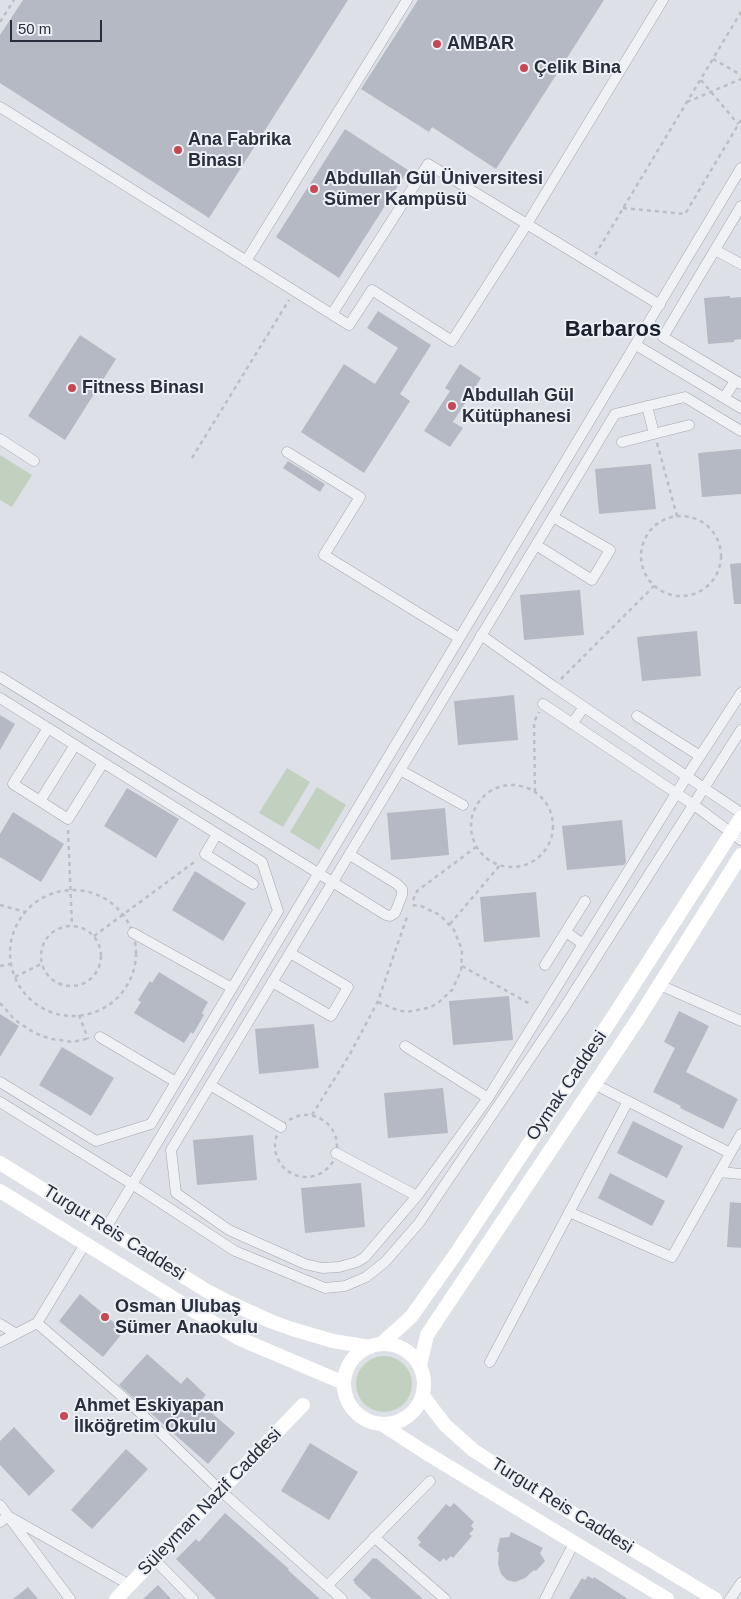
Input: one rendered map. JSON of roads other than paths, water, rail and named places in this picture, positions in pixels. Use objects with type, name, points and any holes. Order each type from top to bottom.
[{"type":"street","points":[[246,261],[407,0]]},
{"type":"street","points":[[0,107],[349,325],[372,290],[452,341],[527,224],[663,0]]},
{"type":"street","points":[[332,314],[428,164],[660,305]]},
{"type":"street","points":[[106,1228],[741,168]]},
{"type":"street","points":[[724,398],[738,382],[663,337],[741,206]]},
{"type":"street","points":[[715,250],[741,264]]},
{"type":"street","points":[[636,345],[741,408]]},
{"type":"street","points":[[741,431],[685,397],[615,414],[171,1150],[176,1193],[229,1230],[305,1264],[322,1268],[339,1267],[357,1262],[365,1257],[417,1196],[488,1098],[687,776],[741,693]]},
{"type":"street","points":[[647,406],[654,434]]},
{"type":"street","points":[[622,442],[690,425]]},
{"type":"street","points":[[0,439],[34,461]]},
{"type":"street","points":[[287,452],[360,497],[324,555],[459,638]]},
{"type":"street","points":[[536,545],[592,580],[610,550],[553,517]]},
{"type":"street","points":[[481,635],[741,813]]},
{"type":"street","points":[[0,677],[333,883],[390,916],[394,913],[402,895],[402,889],[350,855]]},
{"type":"street","points":[[0,698],[262,862],[278,911],[151,1124],[96,1141],[0,1082]]},
{"type":"street","points":[[543,704],[736,836]]},
{"type":"street","points":[[572,724],[584,707]]},
{"type":"street","points":[[636,716],[700,756]]},
{"type":"street","points":[[48,728],[13,784],[68,819],[103,762]]},
{"type":"street","points":[[0,1102],[235,1251],[326,1288],[345,1286],[366,1277],[385,1262],[419,1223],[564,1008],[741,730]]},
{"type":"street","points":[[40,801],[74,745]]},
{"type":"street","points":[[400,770],[463,805]]},
{"type":"street","name":"Oymak Caddesi","points":[[375,1345],[411,1317],[455,1254],[736,836],[741,818]]},
{"type":"street","points":[[218,834],[205,854],[253,884]]},
{"type":"street","name":"Oymak Caddesi","points":[[420,1365],[427,1335],[660,985],[741,855]]},
{"type":"street","points":[[545,965],[585,901]]},
{"type":"street","points":[[566,932],[583,944]]},
{"type":"street","points":[[133,933],[232,988]]},
{"type":"street","points":[[272,982],[331,1016],[348,987],[290,953]]},
{"type":"street","points":[[660,985],[741,1021]]},
{"type":"street","points":[[100,1037],[176,1082]]},
{"type":"street","points":[[404,1046],[488,1098]]},
{"type":"street","points":[[594,1084],[730,1154]]},
{"type":"street","points":[[210,1085],[281,1127]]},
{"type":"street","points":[[490,1362],[628,1101]]},
{"type":"street","points":[[569,1212],[672,1256],[741,1134]]},
{"type":"street","points":[[336,1153],[417,1196]]},
{"type":"street","name":"Turgut Reis Caddesi","points":[[0,1163],[208,1291],[248,1312],[315,1336],[375,1345]]},
{"type":"street","points":[[720,1172],[741,1174]]},
{"type":"street","name":"Turgut Reis Caddesi","points":[[0,1191],[238,1338],[344,1383]]},
{"type":"street","points":[[0,1342],[37,1323],[85,1244]]},
{"type":"street","points":[[37,1323],[130,1404],[221,1491],[342,1599]]},
{"type":"street","points":[[0,1324],[16,1334]]},
{"type":"street","points":[[375,1345],[391,1345],[410,1353],[420,1365],[425,1380],[423,1396],[416,1410],[408,1417],[394,1424],[383,1425],[368,1421],[355,1412],[347,1398],[344,1383],[348,1368],[353,1359],[361,1352],[375,1345]]},
{"type":"street","name":"Turgut Reis Caddesi","points":[[423,1396],[445,1425],[481,1456],[539,1494],[715,1599]]},
{"type":"street","name":"Süleyman Nazif Caddesi","points":[[116,1599],[303,1405]]},
{"type":"street","name":"Turgut Reis Caddesi","points":[[383,1425],[667,1599]]},
{"type":"street","points":[[327,1586],[430,1481]]},
{"type":"street","points":[[0,1505],[4,1519],[70,1599]]},
{"type":"street","points":[[4,1519],[130,1585]]},
{"type":"street","points":[[374,1537],[444,1599]]},
{"type":"street","points":[[544,1599],[574,1542]]},
{"type":"street","points":[[155,1560],[193,1599]]},
{"type":"street","points":[[730,1599],[741,1583]]},
{"type":"place","name":"AMBAR","points":[[437,44]]},
{"type":"place","name":"Çelik Bina","points":[[524,68]]},
{"type":"place","name":"Ana Fabrika Binası","points":[[178,150]]},
{"type":"place","name":"Abdullah Gül Üniversitesi Sümer Kampüsü","points":[[314,189]]},
{"type":"place","name":"Fitness Binası","points":[[72,388]]},
{"type":"place","name":"Abdullah Gül Kütüphanesi","points":[[452,406]]},
{"type":"place","name":"Osman Ulubaş Sümer Anaokulu","points":[[105,1317]]},
{"type":"place","name":"Ahmet Eskiyapan İlköğretim Okulu","points":[[64,1416]]},
{"type":"district","name":"Barbaros","points":[[613,330]]}]
